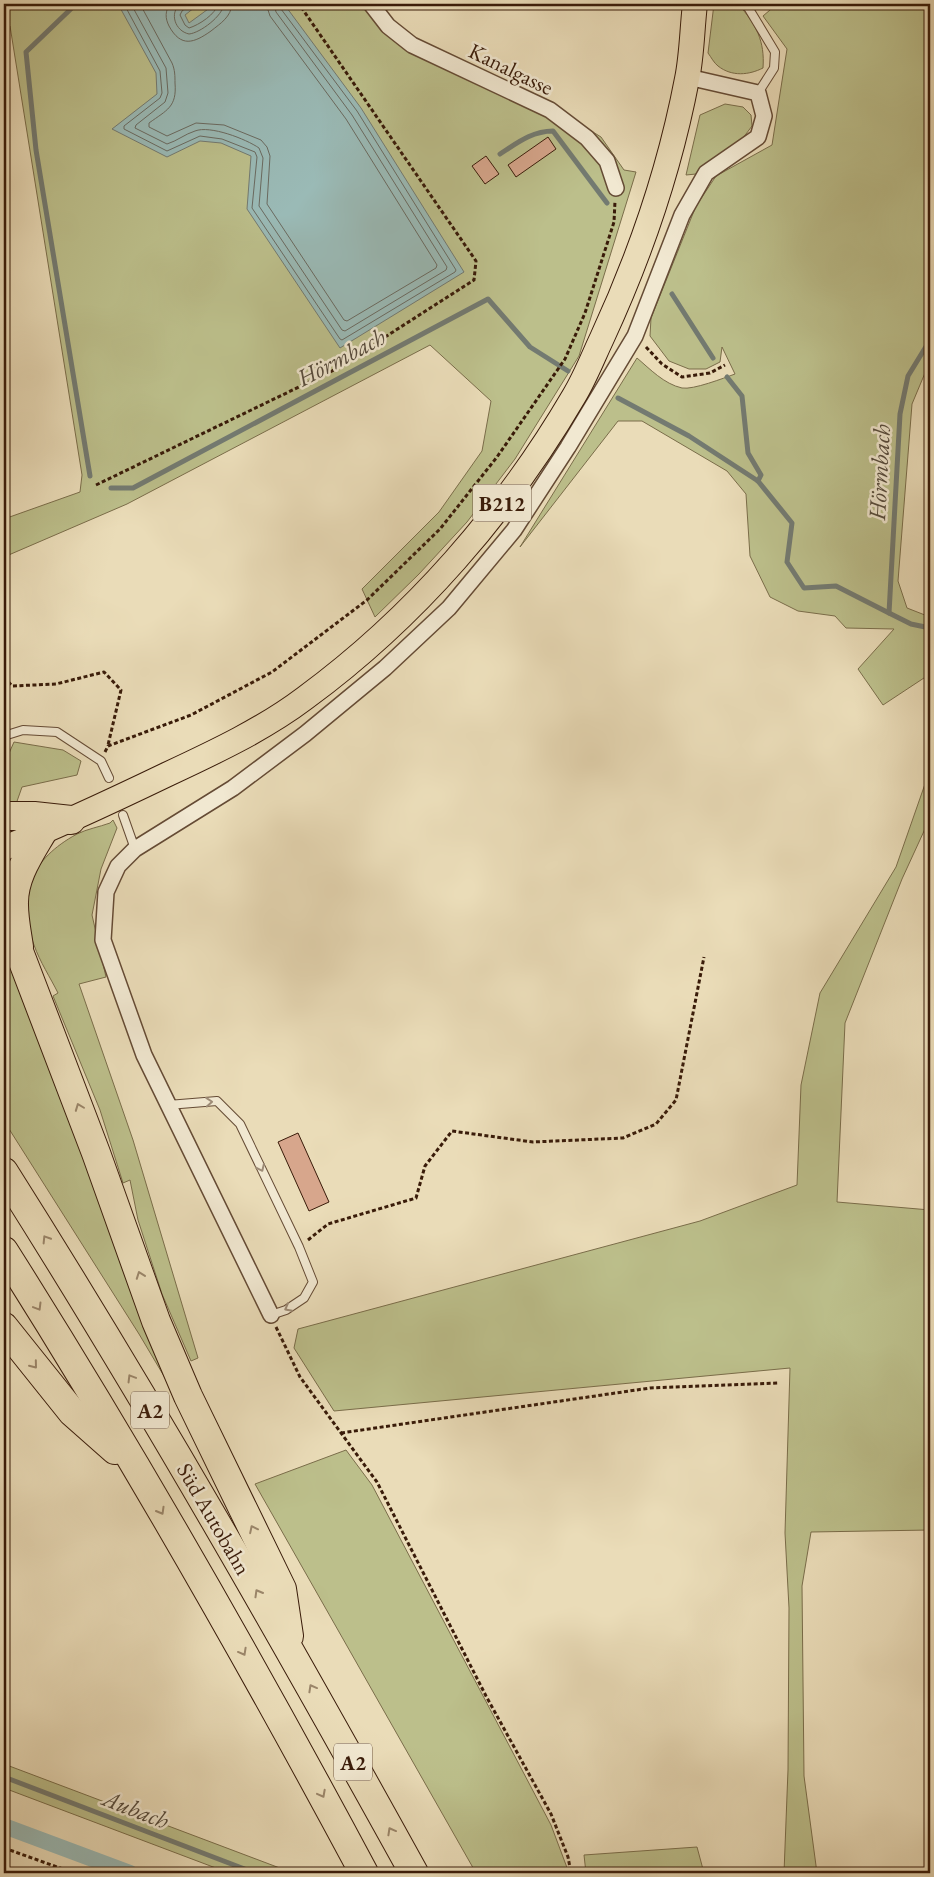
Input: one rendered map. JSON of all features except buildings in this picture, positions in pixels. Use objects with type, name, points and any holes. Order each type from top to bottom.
[{"type":"highway","points":[[4,816],[34,816],[71,820]]},
{"type":"highway","points":[[20,954],[13,903],[16,883],[24,864],[42,833]]},
{"type":"highway","points":[[4,928],[20,954],[96,1153],[156,1321],[188,1396],[282,1589],[291,1651]]},
{"type":"highway","name":"Süd Autobahn","points":[[4,1172],[165,1435],[291,1651],[414,1873]]},
{"type":"highway","name":"Süd Autobahn","points":[[4,1251],[137,1469],[234,1635],[364,1873]]},
{"type":"highway","points":[[4,1327],[72,1412],[137,1469]]},
{"type":"main road","name":"B212","points":[[4,848],[71,820],[234,742],[304,699],[374,642],[447,569],[520,480],[575,394],[618,303],[649,223],[688,77],[695,4]]},
{"type":"street","name":"Kanalgasse","points":[[371,4],[388,26],[412,45],[550,110],[587,138],[607,161],[616,188]]},
{"type":"street","points":[[271,1315],[144,1055],[103,940],[106,892],[118,866],[135,849],[233,788],[305,734],[385,668],[449,608],[514,530],[568,447],[635,336],[682,215],[706,174],[758,137],[764,116],[758,93],[688,77]]},
{"type":"lane","points":[[746,4],[775,52],[774,68],[758,93]]},
{"type":"lane","points":[[4,740],[7,735],[23,730],[57,732],[101,761],[109,778]]},
{"type":"lane","points":[[123,814],[135,849]]},
{"type":"lane","points":[[168,1105],[217,1101],[240,1124],[313,1282],[304,1298],[286,1310],[271,1315]]},
{"type":"path","points":[[96,485],[332,371],[474,280],[476,261],[299,4]]},
{"type":"path","points":[[108,746],[192,715],[272,672],[367,600],[440,529],[497,456],[565,359],[585,313],[614,222],[616,188]]},
{"type":"path","points":[[635,336],[662,364],[682,377],[710,373],[725,365]]},
{"type":"path","points":[[4,677],[12,686],[56,684],[104,672],[121,690],[108,746],[101,761]]},
{"type":"path","points":[[298,1247],[328,1224],[416,1198],[425,1166],[452,1132],[533,1142],[623,1138],[656,1124],[676,1100],[704,957]]},
{"type":"path","points":[[271,1315],[300,1377],[377,1482],[486,1696],[551,1814],[568,1857],[571,1873]]},
{"type":"path","points":[[341,1433],[650,1388],[778,1383]]},
{"type":"path","points":[[4,1848],[74,1873]]},
{"type":"green space","points":[[4,4],[377,4],[389,21],[425,44],[535,96],[601,137],[624,170],[636,172],[579,356],[515,459],[467,522],[419,574],[375,617],[362,589],[439,512],[482,451],[491,401],[430,345],[127,504],[4,557],[4,519],[80,492],[82,475],[10,26],[4,26]]},
{"type":"green space","points":[[714,4],[738,4],[744,11],[761,41],[763,68],[740,74],[723,70],[714,62],[708,53]]},
{"type":"green space","points":[[777,4],[930,4],[930,361],[912,404],[898,581],[907,608],[930,617],[930,674],[883,705],[858,669],[894,629],[846,628],[835,616],[798,611],[770,597],[750,556],[746,494],[727,471],[642,421],[618,421],[520,547],[637,358],[663,380],[682,388],[701,386],[735,374],[722,347],[720,362],[706,369],[689,369],[669,361],[650,336],[651,318],[696,206],[716,176],[772,145],[787,49],[763,16]]},
{"type":"green space","points":[[725,104],[743,107],[751,115],[752,126],[740,142],[696,174],[686,175],[700,115]]},
{"type":"green space","points":[[14,742],[63,750],[81,761],[77,775],[22,787],[15,807],[4,805],[4,761]]},
{"type":"green space","points":[[930,775],[930,818],[902,879],[845,1023],[837,1202],[930,1210],[930,1530],[811,1532],[802,1586],[804,1776],[817,1873],[784,1873],[788,1770],[789,1608],[785,1533],[790,1368],[334,1411],[294,1348],[298,1329],[700,1221],[797,1185],[801,1085],[820,993],[896,867],[925,784]]},
{"type":"green space","points":[[113,820],[117,828],[101,869],[92,915],[106,977],[79,984],[133,1140],[198,1358],[191,1361],[162,1294],[138,1220],[130,1180],[123,1183],[100,1110],[53,996],[58,993],[34,945],[26,910],[27,894],[31,880],[38,867],[48,855],[77,834],[110,823]]},
{"type":"green space","points":[[4,948],[174,1393],[139,1334],[4,1121]]},
{"type":"green space","points":[[346,1450],[372,1485],[551,1825],[569,1873],[476,1873],[255,1484]]},
{"type":"green space","points":[[4,1764],[293,1873],[229,1873],[4,1788]]},
{"type":"green space","points":[[697,1847],[704,1873],[586,1873],[584,1855]]},
{"type":"water","points":[[118,4],[199,4],[185,15],[189,23],[215,4],[284,4],[361,108],[464,272],[340,348],[247,209],[251,156],[221,143],[200,141],[167,157],[112,129],[157,94],[156,73]]},
{"type":"waterway","name":"Hörmbach","points":[[76,4],[26,52],[36,150],[90,476]]},
{"type":"waterway","points":[[500,154],[531,135],[553,131],[607,203]]},
{"type":"waterway","points":[[672,294],[713,358]]},
{"type":"waterway","name":"Hörmbach","points":[[111,488],[133,488],[488,299],[530,347],[568,371]]},
{"type":"waterway","name":"Hörmbach","points":[[930,340],[908,376],[900,414],[889,613],[911,624],[930,628]]},
{"type":"waterway","points":[[727,377],[742,396],[748,453],[761,475],[758,481]]},
{"type":"waterway","name":"Hörmbach","points":[[618,398],[689,436],[758,481],[792,523],[787,562],[804,588],[836,586],[889,613]]},
{"type":"waterway","name":"Aubach","points":[[4,1777],[255,1873]]},
{"type":"waterway","points":[[4,1826],[130,1873]]}]
